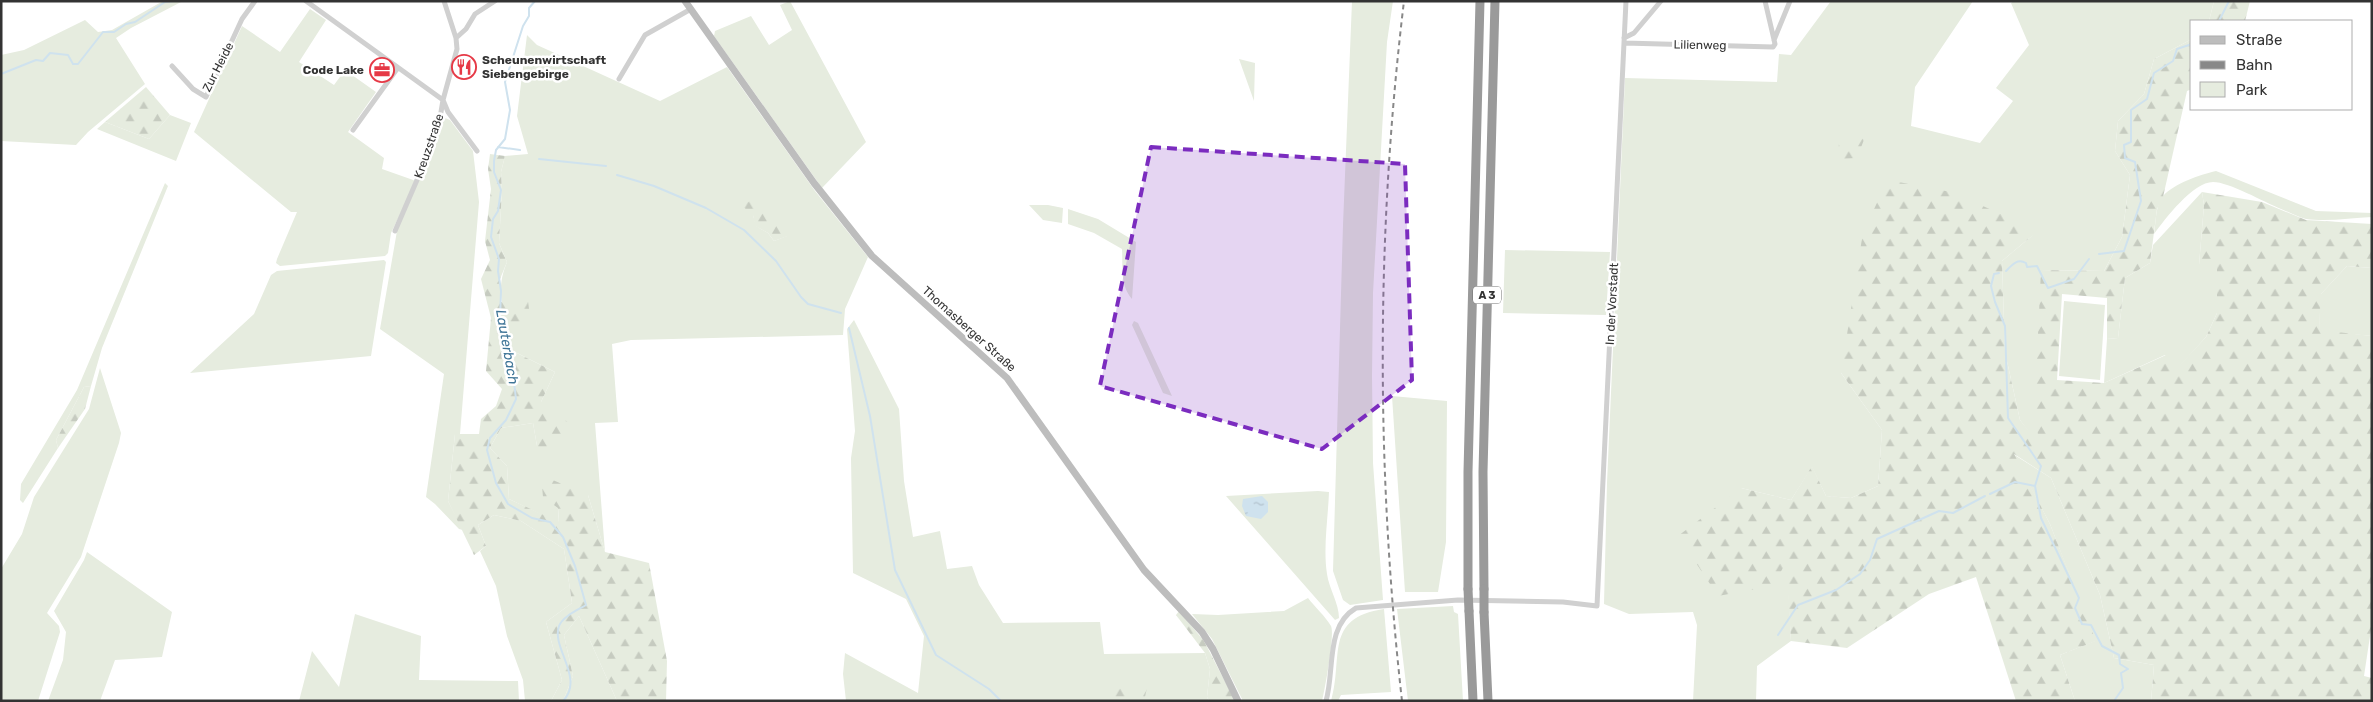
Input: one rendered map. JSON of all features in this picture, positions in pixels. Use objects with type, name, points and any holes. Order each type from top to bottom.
[{"type":"highway","name":"A 3","points":[[1473,701],[1468,589],[1468,472],[1480,1]]},
{"type":"highway","name":"A 3","points":[[1488,701],[1484,612],[1484,452],[1495,1]]},
{"type":"main road","name":"Thomasberger Straße","points":[[685,1],[814,183],[872,256],[1008,378],[1144,570],[1208,640],[1238,701]]},
{"type":"street","name":"Zur Heide","points":[[172,66],[192,88],[206,97],[242,18],[255,1]]},
{"type":"street","points":[[306,1],[397,69],[403,71],[443,100],[448,112],[477,151]]},
{"type":"street","name":"Kreuzstraße","points":[[395,231],[440,118],[456,49],[456,38],[444,1]]},
{"type":"street","points":[[456,38],[466,29],[475,14],[495,1]]},
{"type":"street","name":"In der Vorstadt","points":[[1326,701],[1337,628],[1346,614],[1356,608],[1458,600],[1563,602],[1598,606],[1626,1]]},
{"type":"street","points":[[1624,40],[1634,32],[1661,1]]},
{"type":"street","points":[[1765,1],[1775,42]]},
{"type":"street","points":[[1775,42],[1790,1]]},
{"type":"street","points":[[619,79],[645,35],[691,9]]},
{"type":"street","name":"Lilienweg","points":[[1624,40],[1773,47],[1775,42]]},
{"type":"street","points":[[353,130],[397,69]]},
{"type":"highlighted area","points":[[1151,147],[1405,164],[1412,380],[1322,449],[1100,386]]},
{"type":"green space","points":[[163,1],[183,1],[131,28],[116,38],[145,84],[88,132],[76,145],[1,141],[1,55],[24,50],[85,20],[98,32],[112,30]]},
{"type":"green space","points":[[790,1],[866,142],[822,188],[714,36],[715,31],[751,16],[769,45],[792,30],[780,5]]},
{"type":"green space","points":[[1352,1],[1393,1],[1387,42],[1373,293],[1373,463],[1383,600],[1350,605],[1343,600],[1333,571],[1343,225]]},
{"type":"green space","points":[[1831,1],[1973,1],[1915,87],[1911,126],[1980,143],[2013,101],[1996,88],[2029,45],[2011,3],[2014,1],[2214,1],[2209,20],[2190,20],[2190,40],[2154,59],[2144,94],[2118,121],[2115,151],[2130,175],[2122,237],[2104,271],[2041,270],[2041,448],[2020,420],[2005,352],[2002,261],[2033,235],[1841,373],[1882,430],[1878,486],[1851,498],[1826,496],[1812,467],[1791,500],[1741,488],[1787,562],[1791,641],[1757,666],[1756,701],[1693,701],[1697,625],[1693,612],[1629,614],[1604,604],[1607,483],[1625,78],[1777,82],[1779,54],[1791,55]]},
{"type":"green space","points":[[2214,1],[2250,1],[2245,20],[2209,20]]},
{"type":"green space","points":[[310,9],[326,20],[299,62],[334,85],[345,70],[376,92],[348,132],[384,158],[382,169],[416,181],[391,233],[388,253],[385,256],[280,266],[276,263],[277,259],[297,212],[291,212],[194,132],[242,26],[280,52]]},
{"type":"green space","points":[[527,35],[537,45],[660,101],[727,67],[815,191],[868,257],[845,309],[843,335],[631,340],[612,344],[618,422],[595,423],[605,552],[588,495],[558,508],[559,523],[509,499],[507,466],[490,448],[501,428],[533,423],[537,446],[541,402],[555,372],[511,350],[501,296],[501,286],[507,262],[499,243],[502,190],[501,172],[505,156],[528,154],[517,116]],"holes":[[[753,215],[787,236],[774,241],[768,233],[756,226]]]},
{"type":"green space","points":[[2190,40],[2190,90],[2187,91],[2163,197],[2157,209],[2150,263],[2125,278],[2118,338],[2107,339],[2107,298],[2062,294],[2057,380],[2104,383],[2166,355],[2177,368],[2206,337],[2217,313],[2217,265],[2199,265],[2204,205],[2202,192],[2262,202],[2306,220],[2372,224],[2372,268],[2347,266],[2321,294],[2319,330],[2372,336],[2372,623],[2364,676],[2372,678],[2372,701],[2151,701],[2154,665],[2114,658],[2100,595],[2051,478],[2014,454],[2050,524],[2096,641],[2060,655],[2075,701],[2016,701],[1976,577],[1929,594],[1847,648],[1791,641],[1786,563],[1772,586],[1718,596],[1678,536],[1741,488],[1791,500],[1812,466],[1826,496],[1851,498],[1878,486],[1882,430],[1841,373],[1863,232],[1888,180],[1951,192],[2010,218],[2033,235],[2002,261],[2005,352],[2020,420],[2041,446],[2034,419],[2041,270],[2104,271],[2122,237],[2130,175],[2115,151],[2118,121],[2144,94],[2154,59]]},
{"type":"green space","points":[[1239,59],[1255,63],[1254,101]]},
{"type":"green space","points":[[146,87],[170,115],[149,139],[105,122]]},
{"type":"green space","points":[[170,115],[191,123],[176,161],[97,129],[105,122],[149,139]]},
{"type":"green space","points":[[442,119],[450,120],[473,151],[479,202],[460,434],[455,434],[448,501],[463,530],[459,529],[426,497],[444,374],[380,329],[397,231]]},
{"type":"green space","points":[[1840,136],[1865,137],[1857,158],[1837,159]]},
{"type":"green space","points":[[490,154],[505,156],[501,172],[502,190],[499,243],[507,262],[500,279],[501,302],[528,301],[530,317],[510,332],[511,350],[555,372],[541,402],[577,429],[547,453],[537,446],[533,423],[501,428],[490,448],[507,466],[509,499],[559,522],[558,508],[543,497],[541,475],[588,495],[605,552],[649,563],[667,661],[666,701],[617,701],[579,616],[564,635],[573,676],[563,701],[551,701],[562,680],[546,622],[572,603],[564,549],[521,521],[494,515],[478,525],[486,546],[474,555],[448,501],[455,434],[479,434],[481,419],[496,406],[502,389],[486,371],[491,318],[481,279],[490,260],[485,241],[491,189],[488,169]]},
{"type":"green space","points":[[2216,171],[2316,211],[2372,213],[2372,217],[2331,220],[2306,219],[2228,185],[2213,182],[2205,184],[2188,194],[2154,234],[2157,210],[2163,196],[2181,183]]},
{"type":"green space","points":[[165,183],[168,186],[102,348],[91,386],[84,387],[56,440],[58,448],[23,503],[20,500],[21,484],[77,390]]},
{"type":"green space","points":[[2202,192],[2204,205],[2199,265],[2217,265],[2217,313],[2206,337],[2177,369],[2165,355],[2104,383],[2107,339],[2118,338],[2125,278],[2150,263],[2153,245]]},
{"type":"green space","points":[[757,196],[788,236],[774,241],[768,233],[755,226],[753,215],[742,206]]},
{"type":"green space","points":[[1029,205],[1048,205],[1063,208],[1062,223],[1043,220]]},
{"type":"green space","points":[[1068,209],[1098,219],[1136,242],[1132,299],[1124,282],[1122,249],[1094,233],[1068,224]]},
{"type":"green space","points":[[1505,250],[1610,252],[1606,315],[1503,313]]},
{"type":"green space","points":[[384,260],[386,262],[371,356],[190,373],[254,314],[271,275],[277,271]]},
{"type":"green space","points":[[2347,266],[2372,268],[2372,336],[2319,331],[2320,295]]},
{"type":"green space","points":[[2064,301],[2105,305],[2100,380],[2059,376]]},
{"type":"green space","points":[[854,320],[899,409],[904,481],[913,537],[940,531],[947,569],[972,566],[979,585],[1003,623],[1100,622],[1104,654],[1205,653],[1210,669],[1207,697],[1209,701],[846,701],[843,674],[845,653],[918,693],[924,636],[906,599],[853,573],[851,458],[855,431],[847,329]]},
{"type":"green space","points":[[1134,321],[1138,323],[1172,396],[1163,393],[1132,325]]},
{"type":"green space","points":[[100,368],[121,433],[119,443],[81,557],[47,613],[59,626],[60,632],[38,701],[1,701],[1,569],[22,534],[34,497],[89,409]]},
{"type":"green space","points":[[91,386],[85,409],[58,448],[56,440],[84,387]]},
{"type":"green space","points":[[1392,396],[1447,401],[1446,542],[1438,592],[1405,592]]},
{"type":"green space","points":[[2013,454],[2051,478],[2100,595],[2114,658],[2154,665],[2151,701],[2075,701],[2060,655],[2095,641],[2050,524]]},
{"type":"green space","points":[[1329,492],[1326,564],[1328,580],[1339,612],[1339,618],[1335,620],[1226,496]]},
{"type":"green space","points":[[494,515],[521,521],[564,549],[572,603],[546,622],[562,680],[551,701],[525,701],[523,680],[507,636],[496,586],[480,551],[486,546],[478,525]]},
{"type":"green space","points":[[87,552],[172,612],[162,657],[115,660],[100,701],[48,701],[63,660],[66,632],[54,611]]},
{"type":"green space","points":[[1308,598],[1329,622],[1332,631],[1322,701],[1243,701],[1212,639],[1192,614],[1218,615],[1284,611]]},
{"type":"green space","points":[[1453,606],[1454,612],[1458,614],[1463,701],[1408,701],[1397,609]]},
{"type":"green space","points":[[1384,609],[1391,692],[1341,695],[1338,701],[1331,701],[1335,685],[1337,655],[1344,630],[1352,621],[1365,614]]},
{"type":"green space","points":[[1179,611],[1204,641],[1235,701],[1209,701],[1207,697],[1210,669],[1205,653],[1176,615]]},
{"type":"green space","points":[[355,614],[421,636],[419,680],[518,681],[519,701],[299,701],[312,651],[339,687]]},
{"type":"green space","points":[[579,616],[617,701],[563,701],[573,676],[564,635]]},
{"type":"green space","points":[[1098,686],[1147,688],[1144,701],[1097,701]]},
{"type":"water","points":[[1262,496],[1268,502],[1268,512],[1261,519],[1246,516],[1242,506],[1243,499]]},
{"type":"waterway","points":[[1,74],[36,60],[43,61],[50,53],[68,55],[73,64],[78,64],[103,32],[114,32],[126,24],[135,22],[165,2],[173,1]]},
{"type":"waterway","name":"Lauterbach","points":[[535,1],[529,8],[529,16],[523,26],[505,82],[510,110],[505,139],[496,150],[494,161],[494,172],[501,190],[498,211],[493,219],[491,237],[499,259],[500,318],[509,340],[516,399],[506,420],[490,438],[487,450],[496,483],[508,504],[532,518],[550,522],[563,537],[575,566],[586,605],[567,616],[559,626],[559,644],[571,683],[569,692],[563,701]]},
{"type":"waterway","points":[[2220,20],[2229,1]]},
{"type":"waterway","points":[[2099,254],[2124,251],[2141,201],[2135,162],[2125,158],[2124,145],[2131,142],[2131,110],[2147,99],[2154,73],[2173,61],[2177,49],[2190,45]]},
{"type":"waterway","points":[[498,147],[520,150]]},
{"type":"waterway","points":[[539,159],[606,166]]},
{"type":"waterway","points":[[617,175],[654,186],[706,208],[744,230],[776,261],[808,304],[841,313]]},
{"type":"waterway","points":[[2006,271],[2020,261],[2026,263],[2027,267],[2037,266],[2048,288],[2074,279],[2089,259]]},
{"type":"waterway","points":[[1999,273],[1994,274],[1991,286],[1995,302],[2005,326],[2008,418],[2041,466],[2035,486],[2041,518],[2079,598],[2075,608],[2082,624],[2091,625],[2102,646],[2119,655],[2120,664],[2128,669],[2121,673],[2123,688],[2114,701]]},
{"type":"waterway","points":[[849,328],[870,416],[895,570],[936,655],[989,689],[1001,701]]},
{"type":"waterway","points":[[1990,494],[2015,482],[2035,486]]},
{"type":"waterway","points":[[1778,635],[1798,605],[1836,590],[1860,574],[1870,560],[1877,539],[1939,511],[1953,513],[1985,496]]},
{"type":"railway","points":[[1402,701],[1393,614],[1387,526],[1383,351],[1384,263],[1388,176],[1404,1]]},
{"type":"place","name":"Scheunenwirtschaft Siebengebirge","points":[[464,67]]},
{"type":"place","name":"Code Lake","points":[[382,70]]}]
